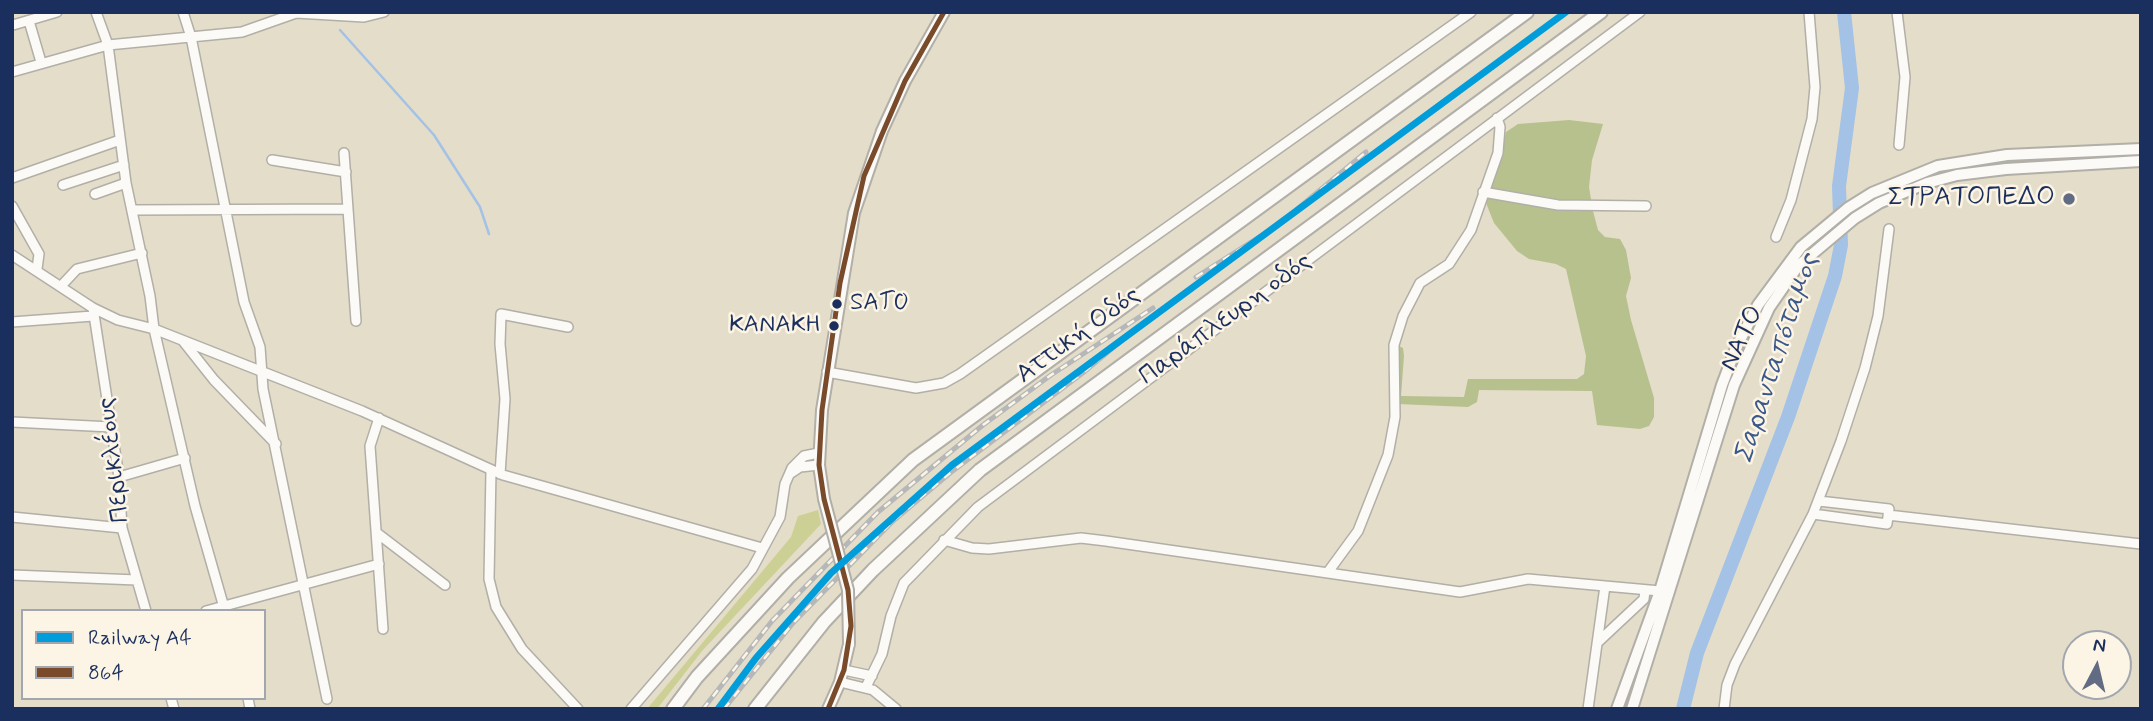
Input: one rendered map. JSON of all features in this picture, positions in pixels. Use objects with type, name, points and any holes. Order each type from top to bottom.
[{"type":"highway","name":"Αττική Οδός","points":[[673,709],[697,677],[788,578],[913,460],[1527,12]]},
{"type":"highway","name":"Αττική Οδός","points":[[755,709],[824,622],[873,570],[980,470],[1601,12]]},
{"type":"main road","points":[[828,709],[845,670],[849,644],[848,590],[824,499],[819,453],[827,372],[846,254],[864,176],[905,81],[944,12]]},
{"type":"main road","name":"ΝΑΤΟ","points":[[1617,709],[1660,591],[1722,385],[1736,348],[1758,305],[1805,251],[1855,218],[1875,198],[1923,172],[1968,160],[2007,155],[2141,149]]},
{"type":"main road","name":"ΝΑΤΟ","points":[[1875,198],[1957,175],[2141,161]]},
{"type":"main road","name":"ΝΑΤΟ","points":[[1632,709],[1734,385],[1769,308],[1805,251]]},
{"type":"street","points":[[13,25],[57,12]]},
{"type":"street","points":[[96,12],[108,45],[126,183],[142,253],[154,329],[198,519],[225,609],[305,582],[379,564]]},
{"type":"street","points":[[183,12],[191,37],[244,302],[260,347],[262,374],[327,699]]},
{"type":"street","points":[[12,72],[108,45],[242,32],[296,13],[364,18],[384,12]]},
{"type":"street","points":[[827,372],[916,388],[944,383],[1471,12]]},
{"type":"street","name":"Παράπλευρη οδός","points":[[866,687],[882,654],[891,615],[904,583],[978,507],[1640,12]]},
{"type":"street","points":[[1776,237],[1791,200],[1812,119],[1815,87],[1809,12]]},
{"type":"street","points":[[1897,12],[1905,77],[1899,145]]},
{"type":"street","points":[[29,21],[41,62]]},
{"type":"street","points":[[1328,572],[1362,524],[1388,455],[1395,417],[1394,345],[1406,308],[1420,283],[1449,264],[1465,242],[1498,153],[1500,127],[1497,118]]},
{"type":"street","points":[[12,178],[120,140]]},
{"type":"street","points":[[344,153],[356,321]]},
{"type":"street","points":[[272,160],[346,172]]},
{"type":"street","points":[[63,185],[124,165]]},
{"type":"street","points":[[95,194],[126,183]]},
{"type":"street","points":[[1483,192],[1558,205],[1646,206]]},
{"type":"street","points":[[12,206],[39,254],[37,268]]},
{"type":"street","points":[[133,210],[347,209]]},
{"type":"street","points":[[1724,709],[1727,685],[1735,664],[1819,501],[1865,368],[1878,316],[1889,229]]},
{"type":"street","points":[[62,285],[76,269],[142,253]]},
{"type":"street","points":[[12,255],[62,285],[93,312],[182,339],[262,374],[379,418],[495,472],[762,548]]},
{"type":"street","points":[[12,322],[93,312]]},
{"type":"street","name":"Περικλέους","points":[[93,312],[101,342],[119,477],[122,528],[145,609]]},
{"type":"street","points":[[568,327],[501,314],[500,345],[505,399],[495,472],[489,579],[496,607],[522,649],[578,709]]},
{"type":"street","points":[[182,339],[215,380],[276,444]]},
{"type":"street","points":[[379,418],[370,446],[383,629]]},
{"type":"street","points":[[12,422],[111,427]]},
{"type":"street","points":[[631,709],[752,569],[780,517],[789,474],[799,459],[819,453]]},
{"type":"street","points":[[119,477],[185,458]]},
{"type":"street","points":[[789,474],[800,467],[819,465]]},
{"type":"street","points":[[1819,501],[1888,516]]},
{"type":"street","points":[[1813,514],[1888,516],[2141,544]]},
{"type":"street","points":[[12,517],[122,528]]},
{"type":"street","points":[[377,533],[445,585]]},
{"type":"street","points":[[944,540],[972,548],[989,549],[1081,538],[1461,592],[1528,579],[1660,591]]},
{"type":"street","points":[[12,575],[137,580]]},
{"type":"street","points":[[1588,709],[1605,586]]},
{"type":"street","points":[[1597,643],[1644,599],[1645,591]]},
{"type":"street","points":[[845,670],[872,676]]},
{"type":"street","points":[[841,682],[866,687],[878,693],[896,709]]},
{"type":"green space","points":[[1569,120],[1603,124],[1592,160],[1589,187],[1598,230],[1605,237],[1620,239],[1626,250],[1631,278],[1626,296],[1654,398],[1654,417],[1649,426],[1640,429],[1597,425],[1592,391],[1479,390],[1477,402],[1468,407],[1398,404],[1396,348],[1399,346],[1403,348],[1404,356],[1401,396],[1464,397],[1468,379],[1577,379],[1584,374],[1586,356],[1566,269],[1556,264],[1529,259],[1517,251],[1494,223],[1486,203],[1506,132],[1518,124]]},
{"type":"green space","points":[[818,510],[821,524],[702,651],[657,709],[647,709],[791,537],[798,516]]},
{"type":"waterway","name":"Σαρανταπόταμος","points":[[1683,709],[1697,653],[1788,417],[1835,276],[1841,245],[1839,186],[1852,88],[1844,12]]},
{"type":"waterway","points":[[340,30],[434,135],[480,207],[489,234]]},
{"type":"railway","points":[[1296,210],[1366,152]]},
{"type":"railway","points":[[1196,277],[1259,237]]},
{"type":"railway","points":[[703,709],[772,621],[878,512],[983,425],[1051,375],[1153,308]]},
{"type":"railway","points":[[724,709],[793,623],[893,521],[950,473],[1084,372],[1134,330]]},
{"type":"rail line","name":"A4","points":[[718,709],[756,658],[831,573],[952,465],[1566,12]]},
{"type":"transit line","name":"864","points":[[828,709],[844,670],[851,626],[848,590],[824,499],[819,465],[822,410],[840,283],[864,176],[905,81],[944,12]]},
{"type":"place","name":"ΣΤΡΑΤΟΠΕΔΟ","points":[[2069,199]]},
{"type":"place","name":"SATO","points":[[837,304]]},
{"type":"place","name":"ΚΑΝΑΚΗ","points":[[834,326]]}]
